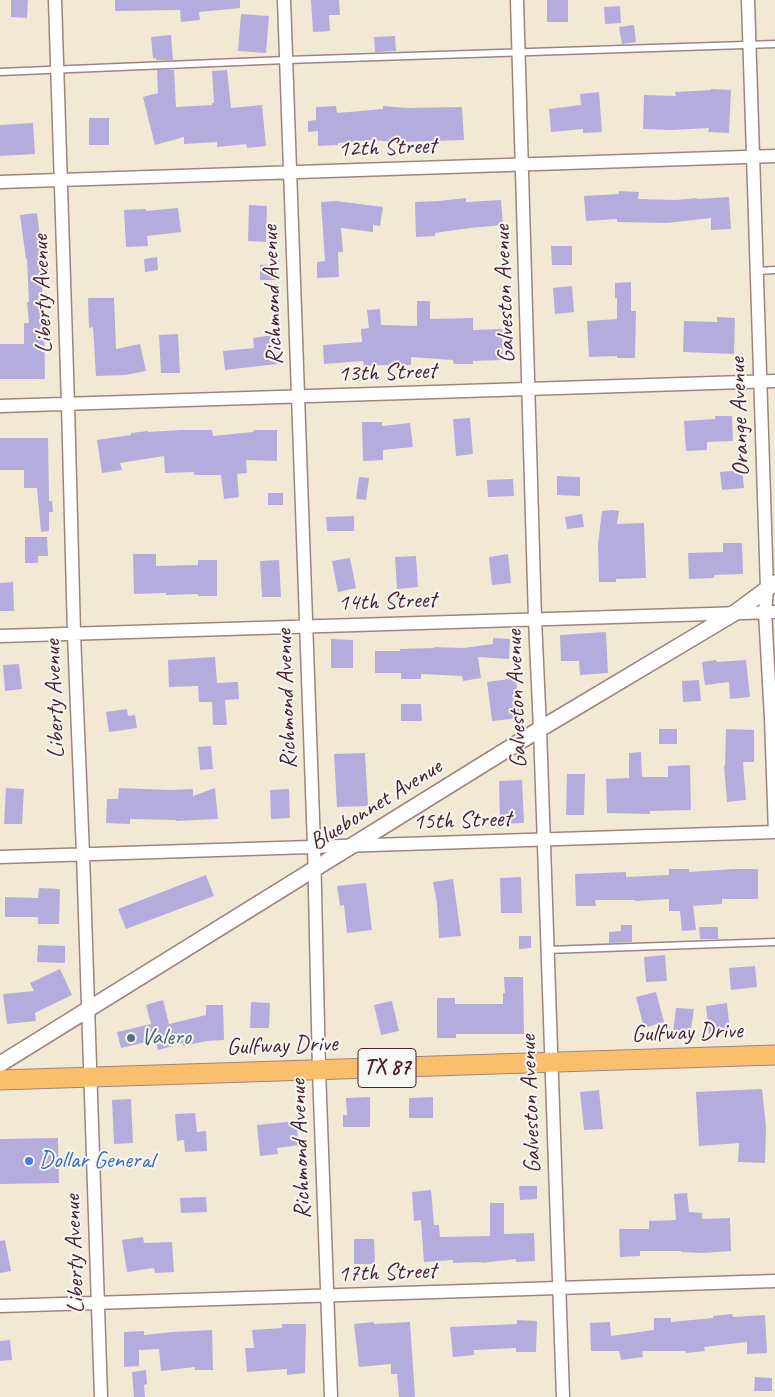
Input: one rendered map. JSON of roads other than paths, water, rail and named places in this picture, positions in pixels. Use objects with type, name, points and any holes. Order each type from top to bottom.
[{"type":"main road","name":"Gulfway Drive","points":[[0,1080],[775,1056]]},
{"type":"street","name":"Liberty Avenue","points":[[55,0],[74,634],[101,1397]]},
{"type":"street","name":"Richmond Avenue","points":[[284,0],[314,846],[331,1397]]},
{"type":"street","name":"Galveston Avenue","points":[[517,0],[535,619],[563,1397]]},
{"type":"street","name":"Orange Avenue","points":[[748,0],[760,381],[771,586],[775,832]]},
{"type":"street","name":"12th Street","points":[[0,182],[775,156]]},
{"type":"street","name":"13th Street","points":[[0,406],[775,381]]},
{"type":"street","name":"Bluebonnet Avenue","points":[[0,1064],[540,729],[736,612],[771,586]]},
{"type":"street","name":"14th Street","points":[[0,636],[770,612]]},
{"type":"street","name":"15th Street","points":[[0,857],[775,832]]},
{"type":"street","name":"17th Street","points":[[0,1306],[775,1281]]},
{"type":"lane","points":[[0,72],[286,60],[775,44]]},
{"type":"lane","points":[[757,271],[775,270]]},
{"type":"lane","points":[[547,950],[775,942]]},
{"type":"place","name":"Valero","points":[[131,1038]]},
{"type":"place","name":"Dollar General","points":[[29,1161]]}]
